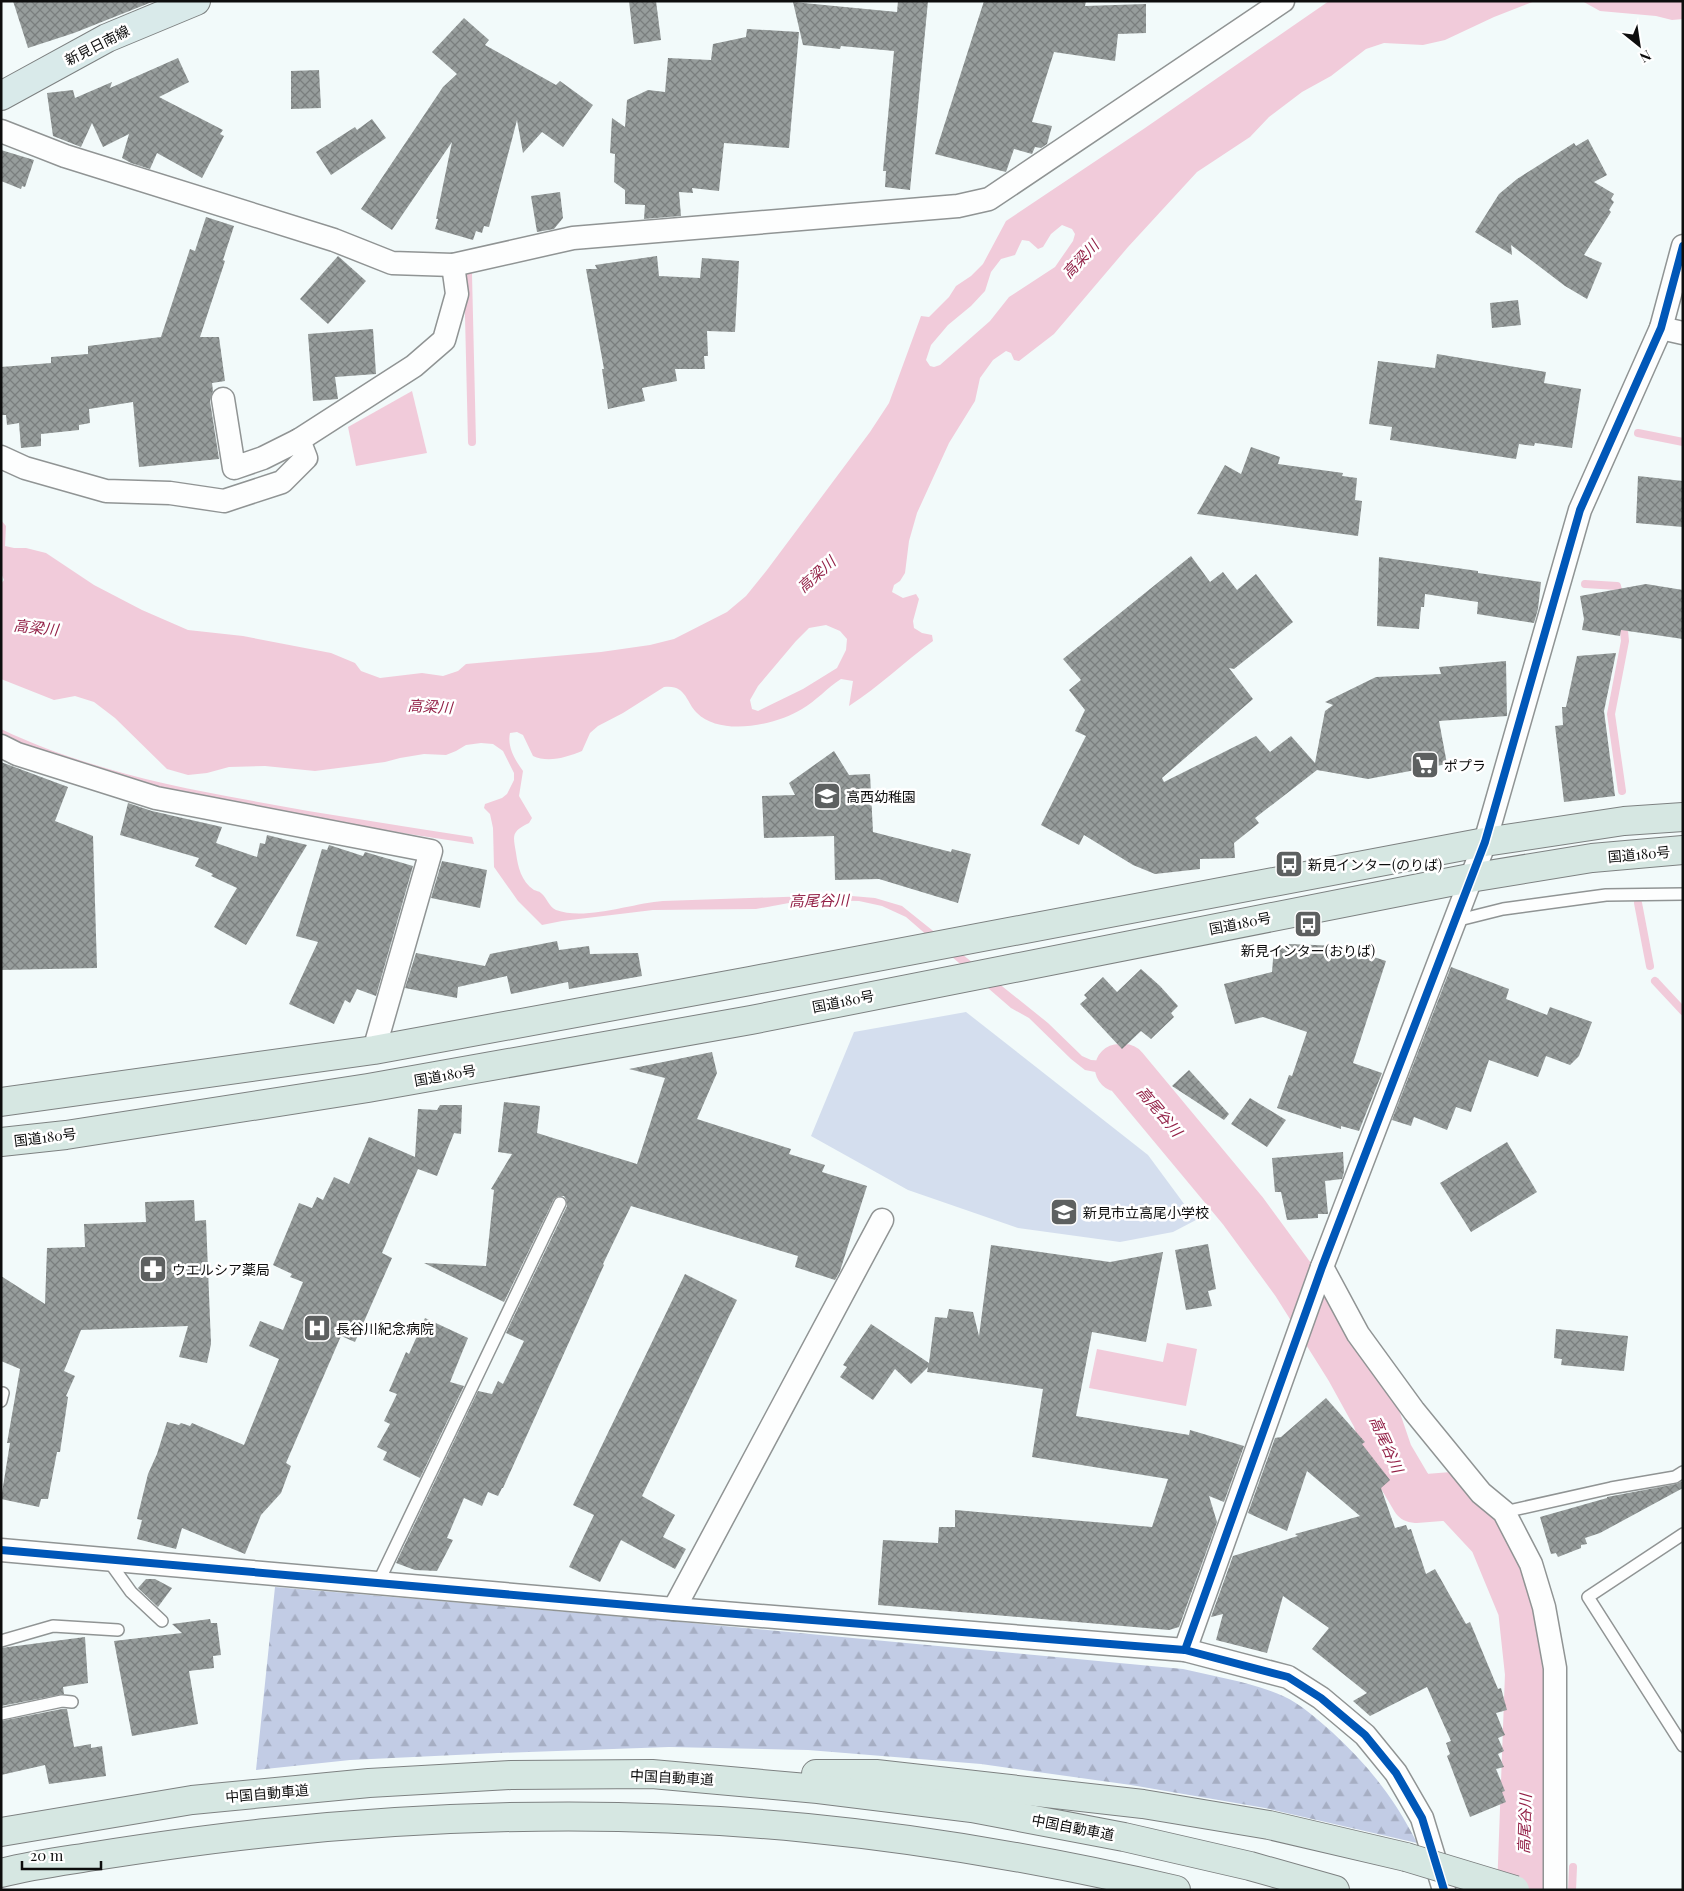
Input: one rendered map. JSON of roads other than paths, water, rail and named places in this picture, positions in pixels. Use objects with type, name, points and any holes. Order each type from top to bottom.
[{"type":"highway","points":[[1,1102],[70,1094],[374,1050],[1485,842],[1624,821],[1683,817]]},
{"type":"highway","name":"国道180号","points":[[1,1142],[66,1135],[368,1088],[751,1020],[1470,878],[1592,858],[1678,852]]},
{"type":"highway","points":[[652,1774],[876,1774],[1143,1804],[1269,1825],[1406,1857],[1515,1890]]},
{"type":"highway","name":"中国自動車道","points":[[1,1832],[192,1800],[369,1783],[511,1775],[652,1774],[818,1789],[972,1808],[1124,1837],[1250,1866],[1335,1890]]},
{"type":"highway","points":[[1,1873],[195,1840],[360,1823],[519,1816],[658,1818],[806,1828],[967,1848],[1114,1876],[1176,1890]]},
{"type":"main road","name":"新見日南線","points":[[1,96],[107,38],[196,1]]},
{"type":"street","points":[[1,131],[65,156],[325,237],[392,263],[453,264],[573,238],[948,207],[989,199],[1283,1]]},
{"type":"street","points":[[1185,1650],[1320,1277],[1453,922],[1485,842],[1580,510],[1661,328],[1683,246]]},
{"type":"street","points":[[223,399],[234,468],[263,458],[299,440],[414,366],[444,340],[457,294],[453,264]]},
{"type":"street","points":[[1661,328],[1683,333]]},
{"type":"street","points":[[1,457],[25,468],[106,491],[170,493],[224,501],[282,482],[306,458],[299,440]]},
{"type":"street","points":[[1,746],[17,754],[156,798],[431,851],[374,1050]]},
{"type":"street","points":[[674,1609],[882,1220]]},
{"type":"street","points":[[1320,1277],[1358,1334],[1414,1411],[1481,1493],[1504,1512],[1531,1564],[1544,1607],[1555,1668],[1556,1890]]},
{"type":"street","points":[[1,1550],[674,1609],[1185,1650],[1288,1677],[1321,1698],[1365,1735],[1396,1773],[1422,1818],[1444,1890]]},
{"type":"lane","points":[[1453,922],[1504,909],[1606,895],[1683,894]]},
{"type":"lane","points":[[378,1583],[560,1203]]},
{"type":"lane","points":[[1504,1512],[1675,1476],[1683,1472]]},
{"type":"lane","points":[[1683,1534],[1588,1597],[1683,1746]]},
{"type":"lane","points":[[108,1560],[130,1592],[162,1621]]},
{"type":"lane","points":[[1,1641],[53,1626],[118,1630]]},
{"type":"lane","points":[[1,1714],[62,1701],[72,1702]]},
{"type":"water","name":"高梁川","points":[[1329,1],[1535,1],[1494,17],[1445,40],[1423,45],[1384,43],[1366,49],[1331,76],[1302,92],[1269,117],[1250,137],[1197,172],[1128,247],[1054,334],[1019,361],[1014,360],[1011,353],[1006,351],[993,360],[980,378],[975,401],[949,443],[917,513],[909,541],[905,573],[900,581],[894,585],[892,592],[903,598],[916,594],[919,599],[913,621],[914,628],[922,633],[932,635],[933,641],[860,699],[849,706],[853,681],[841,679],[807,706],[791,715],[764,724],[734,726],[720,725],[707,720],[693,709],[681,691],[677,688],[664,687],[623,713],[598,726],[590,733],[582,751],[571,755],[551,759],[539,758],[533,756],[523,735],[517,732],[510,733],[509,738],[512,753],[523,771],[519,796],[532,818],[529,823],[516,832],[514,838],[518,863],[526,882],[534,890],[541,893],[554,909],[581,914],[663,901],[840,895],[875,898],[902,906],[1048,1023],[1082,1056],[1091,1060],[1106,1061],[1124,1058],[1167,1108],[1157,1124],[1125,1082],[1116,1076],[1085,1070],[1029,1018],[1011,1008],[906,917],[882,906],[859,901],[805,900],[756,909],[653,910],[542,925],[518,901],[494,867],[493,828],[490,814],[484,808],[485,804],[502,798],[507,794],[514,780],[514,773],[503,751],[493,744],[466,745],[446,755],[424,754],[385,762],[315,771],[265,766],[229,767],[207,773],[188,775],[167,769],[115,718],[94,702],[75,696],[54,700],[1,679],[1,584],[4,580],[1,573],[1,520],[6,526],[5,546],[26,548],[46,553],[94,585],[142,610],[188,630],[243,636],[331,653],[355,663],[361,671],[380,678],[422,673],[443,676],[458,671],[466,664],[601,652],[650,645],[674,639],[727,612],[746,596],[767,570],[870,432],[889,403],[921,316],[929,317],[949,297],[956,286],[971,276],[983,264],[1006,221]],"holes":[[[1062,225],[1072,229],[1075,234],[1073,241],[1055,267],[1009,297],[990,321],[940,365],[930,366],[926,360],[931,345],[948,325],[971,306],[985,291],[991,272],[1001,259],[1015,255],[1022,240],[1029,241],[1038,249],[1043,247],[1051,234]],[[826,625],[840,631],[847,639],[846,650],[837,668],[803,689],[758,711],[752,709],[750,700],[758,686],[796,641],[809,628]]]},
{"type":"water","points":[[1582,1],[1683,1],[1683,19],[1672,20],[1656,16],[1600,11]]},
{"type":"water","points":[[412,391],[427,453],[356,466],[348,427]]},
{"type":"water","points":[[1,729],[61,754],[153,781],[276,805],[472,837],[474,844],[324,821],[128,781],[1,737]]},
{"type":"water","points":[[1167,1343],[1197,1349],[1186,1406],[1089,1388],[1097,1349],[1163,1362]]},
{"type":"waterway","points":[[468,274],[472,442]]},
{"type":"waterway","points":[[1638,433],[1683,442]]},
{"type":"waterway","points":[[1585,584],[1617,586],[1620,599]]},
{"type":"waterway","points":[[1622,791],[1611,714],[1625,641],[1623,621]]},
{"type":"waterway","points":[[1638,903],[1650,966]]},
{"type":"waterway","points":[[1655,981],[1683,1011]]},
{"type":"waterway","name":"高尾谷川","points":[[1119,1068],[1124,1068],[1243,1211],[1295,1282],[1349,1368],[1376,1417],[1389,1455],[1415,1499],[1453,1496],[1493,1539],[1522,1609],[1529,1674],[1521,1890]]},
{"type":"waterway","points":[[1572,1890],[1573,1867]]},
{"type":"place","name":"ポプラ","points":[[1425,765]]},
{"type":"place","name":"高西幼稚園","points":[[827,796]]},
{"type":"place","name":"新見インター(のりば)","points":[[1289,864]]},
{"type":"place","name":"新見インター(おりば)","points":[[1308,924]]},
{"type":"place","name":"新見市立高尾小学校","points":[[1064,1212]]},
{"type":"place","name":"ウエルシア薬局","points":[[153,1269]]},
{"type":"place","name":"長谷川紀念病院","points":[[317,1328]]}]
